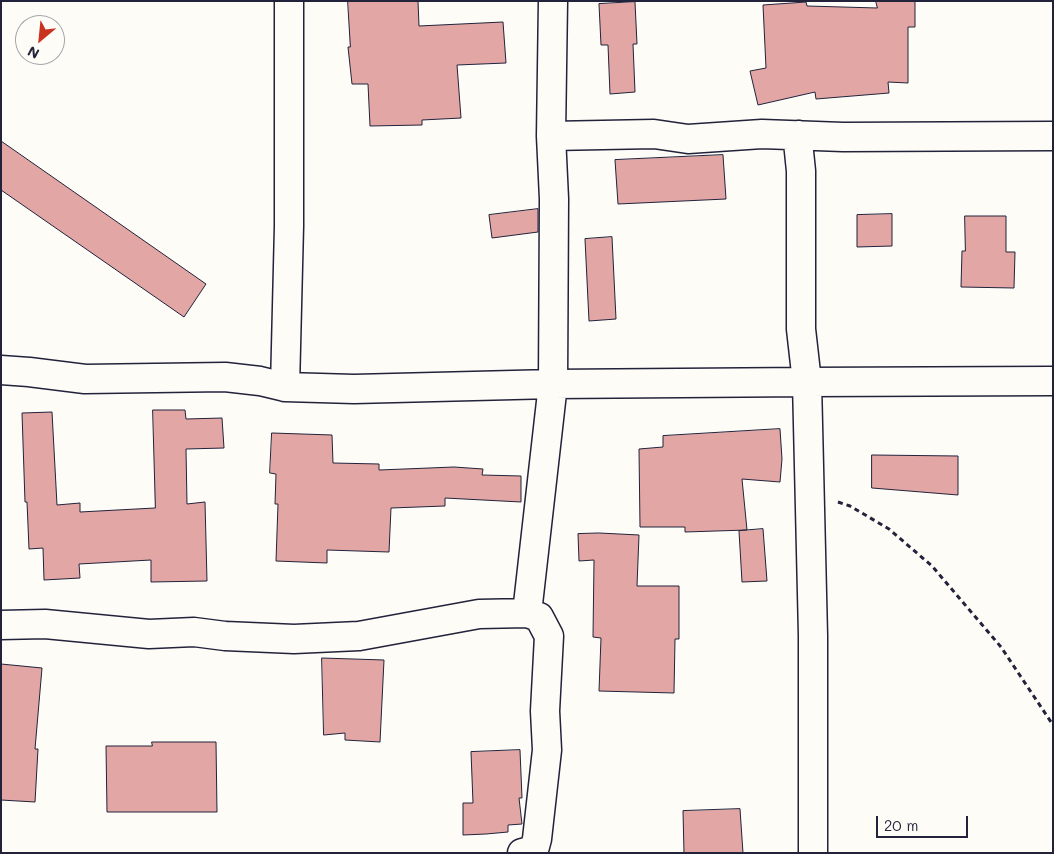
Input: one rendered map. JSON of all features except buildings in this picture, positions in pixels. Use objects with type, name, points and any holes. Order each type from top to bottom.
[{"type":"street","points":[[285,387],[288,226],[288,1]]},
{"type":"street","points":[[527,613],[553,384],[554,199],[551,136],[553,1]]},
{"type":"street","points":[[551,136],[654,134],[688,138],[762,134],[843,138],[1053,136]]},
{"type":"street","points":[[798,135],[801,329],[807,382],[810,490],[813,636],[813,853]]},
{"type":"street","points":[[1,370],[85,379],[225,377],[260,381],[285,387],[354,389],[553,384],[1053,381]]},
{"type":"street","points":[[1,625],[45,624],[148,634],[194,632],[225,636],[294,639],[359,636],[478,614],[527,613],[539,617],[549,636],[545,712],[547,750],[537,839],[530,852]]},
{"type":"path","points":[[810,490],[850,506],[889,529],[932,566],[1001,647],[1053,725]]}]
